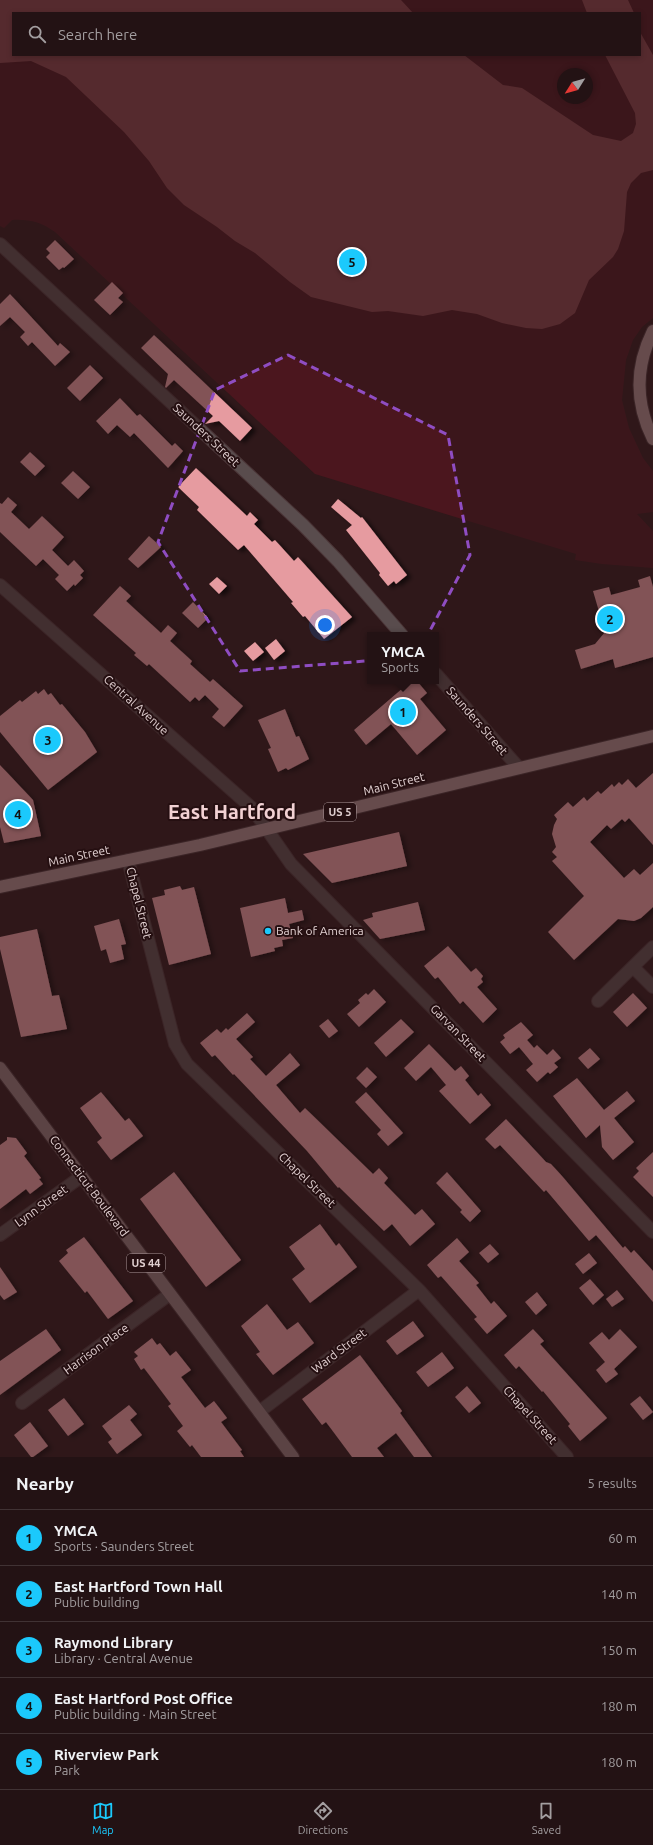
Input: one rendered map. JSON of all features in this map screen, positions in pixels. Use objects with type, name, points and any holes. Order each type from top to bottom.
[{"type":"highway","points":[[653,331],[642,357],[639,384],[642,413],[653,439]]},
{"type":"highway","name":"Main Street","points":[[0,887],[268,829],[653,736]]},
{"type":"main road","name":"Connecticut Boulevard","points":[[0,1068],[293,1457]]},
{"type":"street","name":"Saunders Street","points":[[0,244],[303,525],[338,561],[399,632]]},
{"type":"street","name":"Central Avenue","points":[[0,585],[252,808],[268,829]]},
{"type":"street","name":"Saunders Street","points":[[439,677],[519,768]]},
{"type":"street","name":"Garvan Street","points":[[268,829],[291,864],[653,1232]]},
{"type":"street","name":"Chapel Street","points":[[128,860],[175,1044],[187,1064],[419,1290],[567,1457]]},
{"type":"street","points":[[598,1001],[653,947]]},
{"type":"street","points":[[633,967],[653,987]]},
{"type":"street","name":"Lynn Street","points":[[0,1235],[82,1176]]},
{"type":"street","name":"Ward Street","points":[[259,1412],[419,1290]]},
{"type":"street","name":"Harrison Place","points":[[22,1403],[170,1294]]},
{"type":"highlighted area","points":[[288,355],[448,435],[470,555],[416,657],[240,671],[158,542],[215,390]]},
{"type":"shaded area","points":[[0,0],[653,0],[653,318],[642,327],[633,340],[626,360],[622,400],[629,428],[643,458],[653,471],[653,512],[637,514],[653,531],[653,568],[602,564],[575,560],[576,554],[315,474],[55,232],[35,222],[12,220],[4,228],[0,226]]},
{"type":"shaded area","points":[[0,0],[401,0],[412,12],[12,12],[12,56],[465,56],[503,85],[522,88],[593,135],[621,141],[633,133],[636,124],[635,113],[606,56],[641,56],[641,34],[653,55],[653,170],[641,173],[631,183],[627,192],[624,231],[618,249],[613,257],[589,280],[575,313],[560,324],[542,329],[526,328],[502,323],[477,314],[452,310],[423,316],[388,311],[372,312],[311,297],[255,253],[235,241],[184,205],[167,188],[149,161],[124,132],[66,77],[31,61],[0,63]]},
{"type":"shaded area","points":[[582,0],[628,0],[634,12],[587,12]]},
{"type":"building","points":[[55,240],[74,259],[64,268],[63,267],[59,270],[46,257],[50,253],[46,249]]},
{"type":"building","points":[[112,282],[123,293],[118,298],[123,302],[110,315],[94,300]]},
{"type":"building","points":[[10,294],[58,346],[60,343],[70,352],[55,366],[32,342],[28,346],[20,337],[25,332],[10,317],[0,326],[0,304]]},
{"type":"building","points":[[154,335],[252,428],[240,441],[219,421],[205,424],[213,416],[174,380],[166,388],[165,387],[168,374],[141,348]]},
{"type":"building","points":[[90,365],[103,378],[80,401],[67,388]]},
{"type":"building","points":[[120,398],[137,416],[140,414],[172,446],[175,443],[183,451],[168,468],[134,433],[130,437],[117,425],[108,434],[96,421]]},
{"type":"building","points":[[30,452],[45,466],[35,476],[20,462]]},
{"type":"building","points":[[196,468],[247,516],[250,512],[258,520],[254,524],[272,542],[275,540],[294,561],[298,557],[352,617],[324,639],[305,616],[303,617],[291,603],[293,602],[244,545],[238,550],[197,510],[199,507],[178,487]]},
{"type":"building","points":[[73,471],[90,487],[78,499],[61,483]]},
{"type":"building","points":[[8,497],[17,505],[11,512],[29,529],[42,516],[64,537],[52,550],[68,566],[74,560],[84,571],[80,575],[83,578],[75,586],[74,584],[67,591],[55,579],[59,575],[43,559],[36,566],[0,532],[0,503],[2,504]]},
{"type":"building","points":[[338,499],[361,518],[362,517],[407,575],[396,584],[394,581],[388,586],[379,575],[380,573],[346,530],[352,525],[331,507]]},
{"type":"building","points":[[149,536],[161,547],[138,568],[128,559]]},
{"type":"building","points":[[650,576],[653,587],[653,657],[615,668],[613,659],[581,669],[575,650],[595,644],[605,632],[593,591],[609,587],[611,595],[640,587],[638,580]]},
{"type":"building","points":[[217,577],[227,586],[219,594],[209,584]]},
{"type":"building","points":[[120,586],[131,596],[126,601],[161,633],[168,625],[177,633],[170,641],[192,661],[190,664],[210,682],[213,679],[243,706],[224,727],[212,717],[219,709],[205,695],[199,701],[195,697],[190,702],[149,664],[147,666],[134,655],[136,653],[93,615]]},
{"type":"building","points":[[193,602],[208,618],[198,628],[182,613]]},
{"type":"building","points":[[276,639],[285,651],[274,660],[265,648]]},
{"type":"building","points":[[255,642],[264,652],[253,661],[244,651]]},
{"type":"building","points":[[408,684],[420,684],[427,693],[420,699],[446,730],[417,755],[391,724],[366,745],[354,730]]},
{"type":"building","points":[[44,689],[48,695],[51,693],[60,705],[62,704],[85,732],[97,752],[48,790],[0,732],[0,716],[20,700],[22,702],[36,691],[38,694]]},
{"type":"building","points":[[285,709],[296,737],[299,736],[309,759],[288,770],[286,768],[278,772],[268,749],[271,748],[258,720]]},
{"type":"building","points":[[0,765],[33,800],[41,836],[4,843],[0,827]]},
{"type":"building","points":[[653,773],[653,845],[629,818],[625,822],[622,819],[611,829],[607,825],[590,842],[624,878],[634,869],[640,875],[653,863],[653,907],[641,918],[634,921],[618,919],[574,960],[548,932],[584,896],[552,861],[557,857],[552,852],[556,847],[552,834],[557,819],[554,815],[568,802],[573,807],[584,797],[587,801],[598,791],[601,794],[612,784],[614,787],[619,782],[622,785],[628,779],[636,788]]},
{"type":"building","points":[[399,832],[407,866],[332,883],[303,854]]},
{"type":"building","points":[[180,886],[182,890],[194,887],[211,954],[169,965],[152,898],[165,895],[164,890]]},
{"type":"building","name":"Bank of America","points":[[285,898],[288,913],[302,910],[304,920],[289,924],[293,938],[282,940],[283,946],[274,948],[275,951],[251,957],[240,908]]},
{"type":"building","points":[[418,902],[425,930],[380,939],[363,920],[373,917],[372,913]]},
{"type":"building","points":[[119,919],[126,944],[121,945],[124,959],[110,963],[106,949],[101,951],[94,926]]},
{"type":"building","points":[[37,929],[52,996],[59,995],[67,1029],[21,1037],[0,949],[0,937]]},
{"type":"building","points":[[448,946],[471,972],[476,968],[483,976],[481,979],[483,982],[477,987],[497,1009],[483,1023],[463,1001],[460,1004],[438,977],[435,979],[424,966]]},
{"type":"building","points":[[374,989],[386,1002],[359,1027],[347,1014],[360,1003],[358,1000],[366,993],[368,995]]},
{"type":"building","points":[[633,993],[647,1008],[627,1027],[613,1012]]},
{"type":"building","points":[[247,1013],[255,1022],[236,1039],[253,1057],[250,1059],[266,1076],[290,1053],[300,1065],[276,1085],[300,1113],[305,1108],[373,1174],[379,1168],[388,1178],[384,1183],[415,1215],[422,1209],[435,1224],[410,1246],[392,1224],[384,1231],[339,1187],[338,1188],[307,1151],[234,1074],[233,1075],[215,1055],[212,1057],[200,1043],[217,1029],[221,1033],[226,1028],[228,1030]]},
{"type":"building","points":[[328,1019],[338,1031],[329,1038],[319,1026]]},
{"type":"building","points":[[401,1019],[414,1032],[386,1057],[374,1043]]},
{"type":"building","points":[[521,1022],[533,1035],[527,1040],[534,1048],[537,1045],[547,1055],[553,1049],[561,1058],[554,1063],[558,1067],[550,1074],[548,1072],[537,1082],[526,1070],[533,1064],[519,1047],[510,1054],[500,1042],[505,1038],[503,1035]]},
{"type":"building","points":[[429,1044],[455,1071],[461,1066],[469,1076],[465,1080],[478,1096],[481,1093],[491,1105],[470,1124],[439,1091],[446,1085],[431,1067],[416,1081],[404,1068]]},
{"type":"building","points":[[590,1048],[600,1059],[588,1069],[578,1058]]},
{"type":"building","points":[[367,1067],[377,1077],[366,1088],[356,1078]]},
{"type":"building","points":[[577,1078],[604,1110],[627,1091],[635,1101],[614,1118],[634,1142],[613,1160],[602,1147],[600,1125],[586,1138],[553,1096]]},
{"type":"building","points":[[101,1092],[125,1121],[129,1118],[143,1136],[111,1160],[97,1142],[102,1138],[80,1108]]},
{"type":"building","points":[[366,1092],[403,1133],[388,1146],[377,1134],[381,1130],[355,1102]]},
{"type":"building","points":[[506,1119],[546,1162],[551,1164],[562,1176],[623,1248],[625,1246],[631,1253],[634,1250],[653,1271],[653,1302],[596,1235],[589,1241],[546,1190],[544,1192],[500,1145],[495,1149],[485,1139]]},
{"type":"building","points":[[7,1137],[16,1138],[27,1153],[24,1156],[41,1178],[39,1179],[43,1184],[30,1194],[26,1189],[0,1209],[0,1145],[7,1140]]},
{"type":"building","points":[[653,1152],[653,1197],[633,1177],[639,1171],[636,1168]]},
{"type":"building","points":[[174,1172],[241,1260],[206,1287],[140,1199]]},
{"type":"building","points":[[447,1172],[481,1211],[470,1222],[460,1212],[462,1210],[436,1183]]},
{"type":"building","points":[[320,1224],[336,1246],[339,1243],[357,1267],[310,1303],[292,1279],[305,1269],[289,1247]]},
{"type":"building","points":[[84,1237],[133,1301],[108,1319],[87,1291],[85,1293],[59,1261],[68,1253],[66,1250]]},
{"type":"building","points":[[457,1238],[469,1252],[459,1261],[479,1283],[476,1285],[491,1304],[494,1301],[507,1316],[487,1334],[474,1319],[477,1317],[441,1276],[438,1278],[427,1265]]},
{"type":"building","points":[[490,1244],[499,1254],[488,1263],[479,1253]]},
{"type":"building","points":[[589,1253],[597,1263],[583,1274],[575,1264]]},
{"type":"building","points":[[0,1267],[17,1292],[4,1300],[0,1295]]},
{"type":"building","points":[[590,1279],[604,1295],[593,1305],[579,1288]]},
{"type":"building","points":[[617,1290],[624,1299],[612,1307],[606,1299]]},
{"type":"building","points":[[537,1292],[547,1305],[536,1315],[525,1302]]},
{"type":"building","points":[[267,1304],[287,1330],[298,1322],[314,1343],[273,1375],[256,1354],[260,1352],[241,1326]]},
{"type":"building","points":[[413,1321],[424,1336],[397,1355],[386,1341]]},
{"type":"building","points":[[46,1329],[61,1350],[0,1395],[0,1361]]},
{"type":"building","points":[[533,1329],[544,1341],[540,1344],[607,1418],[580,1441],[568,1426],[570,1424],[543,1391],[542,1392],[519,1366],[516,1369],[504,1355]]},
{"type":"building","points":[[620,1329],[637,1347],[614,1369],[618,1374],[606,1383],[596,1370],[605,1362],[589,1343],[602,1332],[609,1340]]},
{"type":"building","points":[[152,1338],[157,1345],[160,1343],[170,1356],[176,1351],[191,1370],[181,1377],[205,1408],[214,1401],[227,1418],[221,1422],[242,1450],[240,1451],[244,1457],[201,1457],[192,1445],[190,1447],[177,1431],[183,1426],[168,1406],[171,1404],[144,1368],[141,1370],[134,1359],[138,1356],[134,1352]]},
{"type":"building","points":[[442,1352],[454,1368],[428,1387],[416,1372]]},
{"type":"building","points":[[360,1355],[402,1411],[400,1413],[432,1457],[414,1457],[396,1433],[377,1448],[384,1457],[352,1457],[326,1422],[322,1425],[302,1399]]},
{"type":"building","points":[[467,1386],[481,1403],[469,1413],[455,1397]]},
{"type":"building","points":[[640,1396],[653,1412],[643,1420],[630,1404]]},
{"type":"building","points":[[64,1398],[84,1424],[68,1436],[48,1410]]},
{"type":"building","points":[[129,1405],[137,1414],[130,1420],[142,1435],[117,1454],[108,1442],[112,1439],[102,1426]]},
{"type":"building","points":[[30,1422],[48,1446],[33,1457],[31,1457],[14,1435]]},
{"type":"place","name":"Riverview Park","points":[[352,262]]},
{"type":"place","name":"East Hartford Town Hall","points":[[610,619]]},
{"type":"place","name":"YMCA","points":[[403,712]]},
{"type":"place","name":"Raymond Library","points":[[48,740]]},
{"type":"place","name":"East Hartford Post Office","points":[[18,814]]},
{"type":"place","name":"Bank of America","points":[[268,931]]},
{"type":"district","name":"East Hartford","points":[[232,812]]}]
